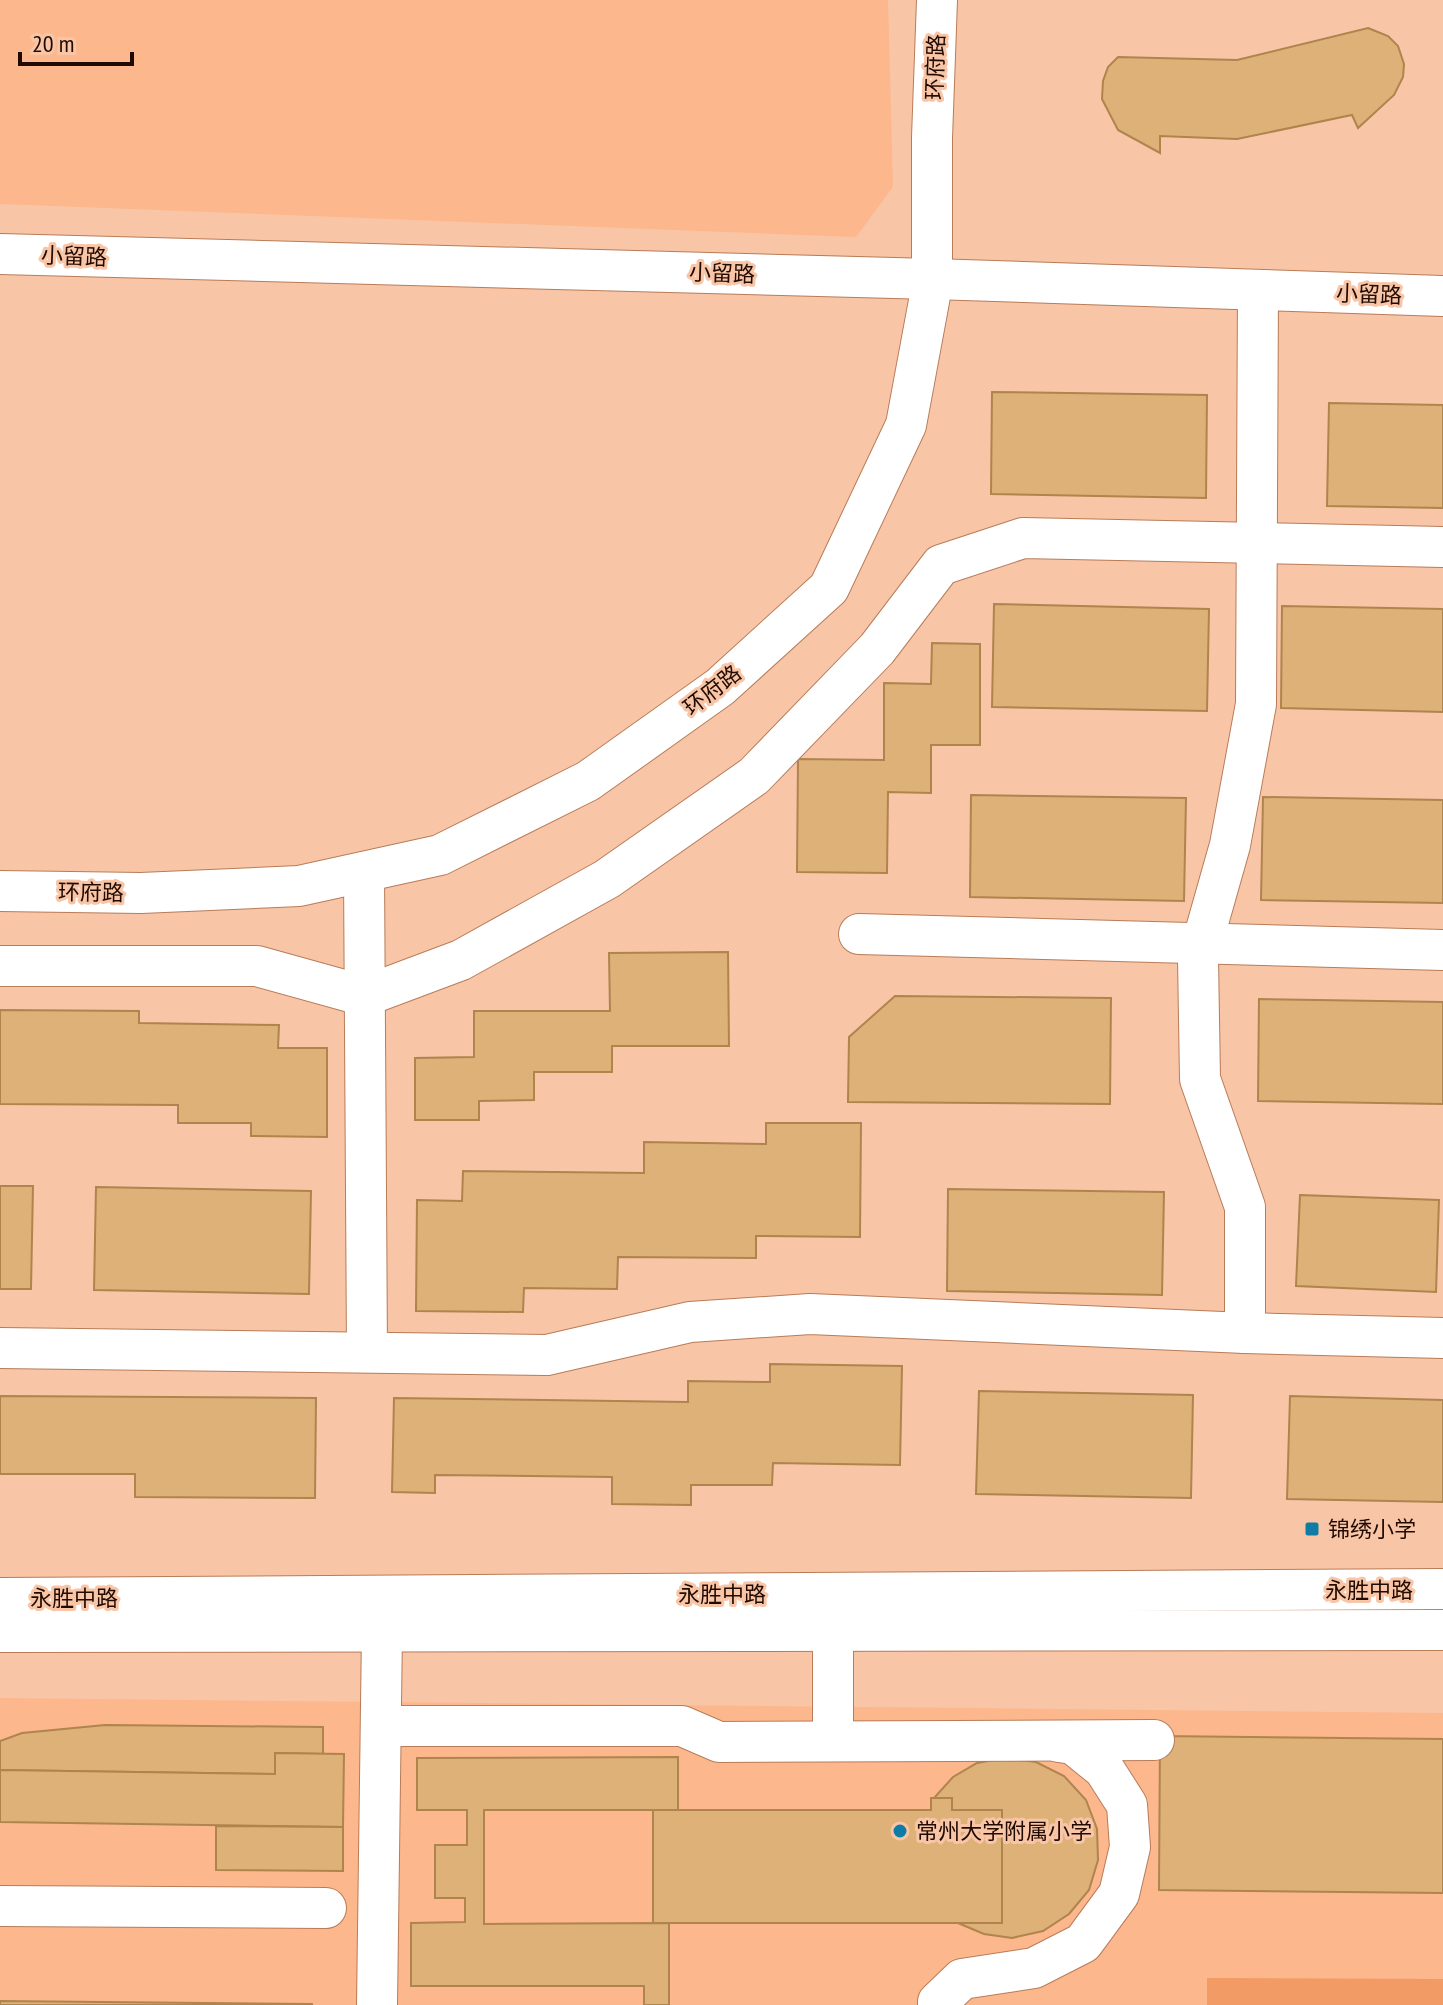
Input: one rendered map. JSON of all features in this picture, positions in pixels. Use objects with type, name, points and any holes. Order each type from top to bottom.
[{"type":"street","name":"环府路","points":[[0,891],[141,893],[299,886],[440,855],[588,781],[720,687],[829,588],[906,425],[932,279],[932,138],[937,0]]},
{"type":"street","name":"小留路","points":[[0,254],[1443,296]]},
{"type":"street","points":[[1245,1333],[1245,1207],[1200,1079],[1198,958],[1230,845],[1256,704],[1258,290]]},
{"type":"street","points":[[0,966],[257,966],[365,996],[461,960],[607,879],[754,776],[877,649],[941,565],[1023,538],[1443,547]]},
{"type":"street","points":[[364,872],[367,1352]]},
{"type":"street","points":[[859,934],[1443,950]]},
{"type":"street","points":[[0,1348],[547,1355],[690,1322],[810,1314],[1245,1333],[1443,1338]]},
{"type":"street","name":"永胜中路","points":[[0,1632],[382,1631],[1443,1589]]},
{"type":"street","name":"永胜中路","points":[[0,1598],[833,1612],[1443,1630]]},
{"type":"street","points":[[833,1612],[833,1741]]},
{"type":"street","points":[[377,2005],[382,1631]]},
{"type":"street","points":[[381,1726],[682,1726],[719,1742],[1154,1740]]},
{"type":"street","points":[[938,2005],[962,1979],[1034,1968],[1083,1943],[1119,1894],[1130,1847],[1127,1805],[1104,1769],[1073,1744],[1049,1740]]},
{"type":"street","points":[[0,1906],[326,1908]]},
{"type":"shaded area","points":[[0,0],[888,0],[893,187],[856,237],[0,204]]},
{"type":"shaded area","name":"常州大学附属小学","points":[[0,1698],[1443,1713],[1443,2005],[0,2005]]},
{"type":"shaded area","points":[[1207,1978],[1443,1979],[1443,2005],[1207,2005]]},
{"type":"building","points":[[1368,28],[1388,36],[1398,46],[1404,64],[1403,77],[1394,95],[1358,128],[1352,115],[1237,139],[1160,136],[1160,153],[1118,130],[1102,99],[1108,67],[1118,57],[1237,60]]},
{"type":"building","points":[[992,392],[1207,395],[1206,498],[991,494]]},
{"type":"building","points":[[1329,403],[1443,405],[1443,508],[1327,506]]},
{"type":"building","points":[[994,604],[1209,609],[1207,711],[992,707]]},
{"type":"building","points":[[1282,606],[1443,609],[1443,712],[1281,708]]},
{"type":"building","points":[[932,643],[980,644],[980,745],[931,745],[931,793],[888,792],[887,873],[797,872],[798,759],[884,760],[884,683],[931,684]]},
{"type":"building","points":[[971,795],[1186,798],[1184,901],[970,897]]},
{"type":"building","points":[[1263,797],[1443,800],[1443,903],[1261,900]]},
{"type":"building","points":[[728,952],[729,1046],[612,1046],[612,1072],[534,1072],[534,1100],[479,1101],[479,1120],[415,1120],[415,1058],[474,1057],[474,1011],[610,1011],[609,953]]},
{"type":"building","points":[[895,996],[1111,998],[1110,1104],[848,1102],[849,1037]]},
{"type":"building","points":[[1259,999],[1443,1002],[1443,1104],[1258,1101]]},
{"type":"building","points":[[0,1010],[139,1011],[139,1023],[279,1025],[278,1048],[327,1048],[327,1137],[251,1136],[251,1123],[178,1123],[178,1105],[0,1104]]},
{"type":"building","points":[[766,1123],[861,1123],[860,1237],[756,1236],[756,1258],[618,1257],[617,1289],[524,1288],[523,1312],[416,1311],[417,1200],[462,1201],[463,1171],[644,1173],[644,1142],[766,1144]]},
{"type":"building","points":[[0,1186],[33,1186],[31,1289],[0,1289]]},
{"type":"building","points":[[96,1187],[311,1191],[309,1294],[94,1290]]},
{"type":"building","points":[[948,1189],[1164,1192],[1162,1295],[947,1291]]},
{"type":"building","points":[[1300,1195],[1439,1200],[1436,1292],[1296,1286]]},
{"type":"building","points":[[770,1364],[902,1366],[900,1465],[773,1463],[772,1485],[691,1485],[691,1505],[612,1504],[612,1477],[435,1475],[435,1493],[392,1492],[394,1398],[688,1402],[688,1381],[770,1382]]},
{"type":"building","points":[[979,1391],[1193,1395],[1191,1498],[976,1494]]},
{"type":"building","points":[[0,1396],[316,1398],[315,1498],[135,1497],[135,1474],[0,1474]]},
{"type":"building","points":[[1290,1396],[1443,1400],[1443,1502],[1287,1499]]},
{"type":"building","points":[[105,1725],[323,1727],[323,1754],[275,1753],[275,1774],[0,1770],[0,1741],[22,1733]]},
{"type":"building","points":[[1160,1736],[1443,1739],[1443,1893],[1159,1890]]},
{"type":"building","points":[[275,1753],[344,1754],[343,1827],[0,1822],[0,1770],[275,1774]]},
{"type":"building","points":[[678,1757],[678,1810],[484,1810],[484,1924],[669,1923],[669,2005],[644,2005],[644,1986],[411,1986],[411,1923],[465,1922],[465,1898],[435,1898],[435,1845],[467,1845],[467,1810],[417,1810],[417,1758]]},
{"type":"building","points":[[1005,1758],[1036,1762],[1064,1776],[1086,1800],[1097,1829],[1098,1860],[1089,1890],[1069,1914],[1043,1931],[1012,1938],[984,1934],[958,1923],[1002,1923],[1002,1810],[952,1810],[952,1798],[934,1798],[953,1777],[977,1763]]},
{"type":"building","points":[[931,1798],[952,1798],[952,1810],[1002,1810],[1002,1923],[653,1923],[653,1810],[931,1810]]},
{"type":"building","points":[[216,1826],[343,1827],[343,1871],[216,1870]]},
{"type":"building","points":[[0,2001],[312,2004],[312,2005],[0,2005]]},
{"type":"place","name":"锦绣小学","points":[[1312,1529]]},
{"type":"place","name":"常州大学附属小学","points":[[900,1831]]}]
